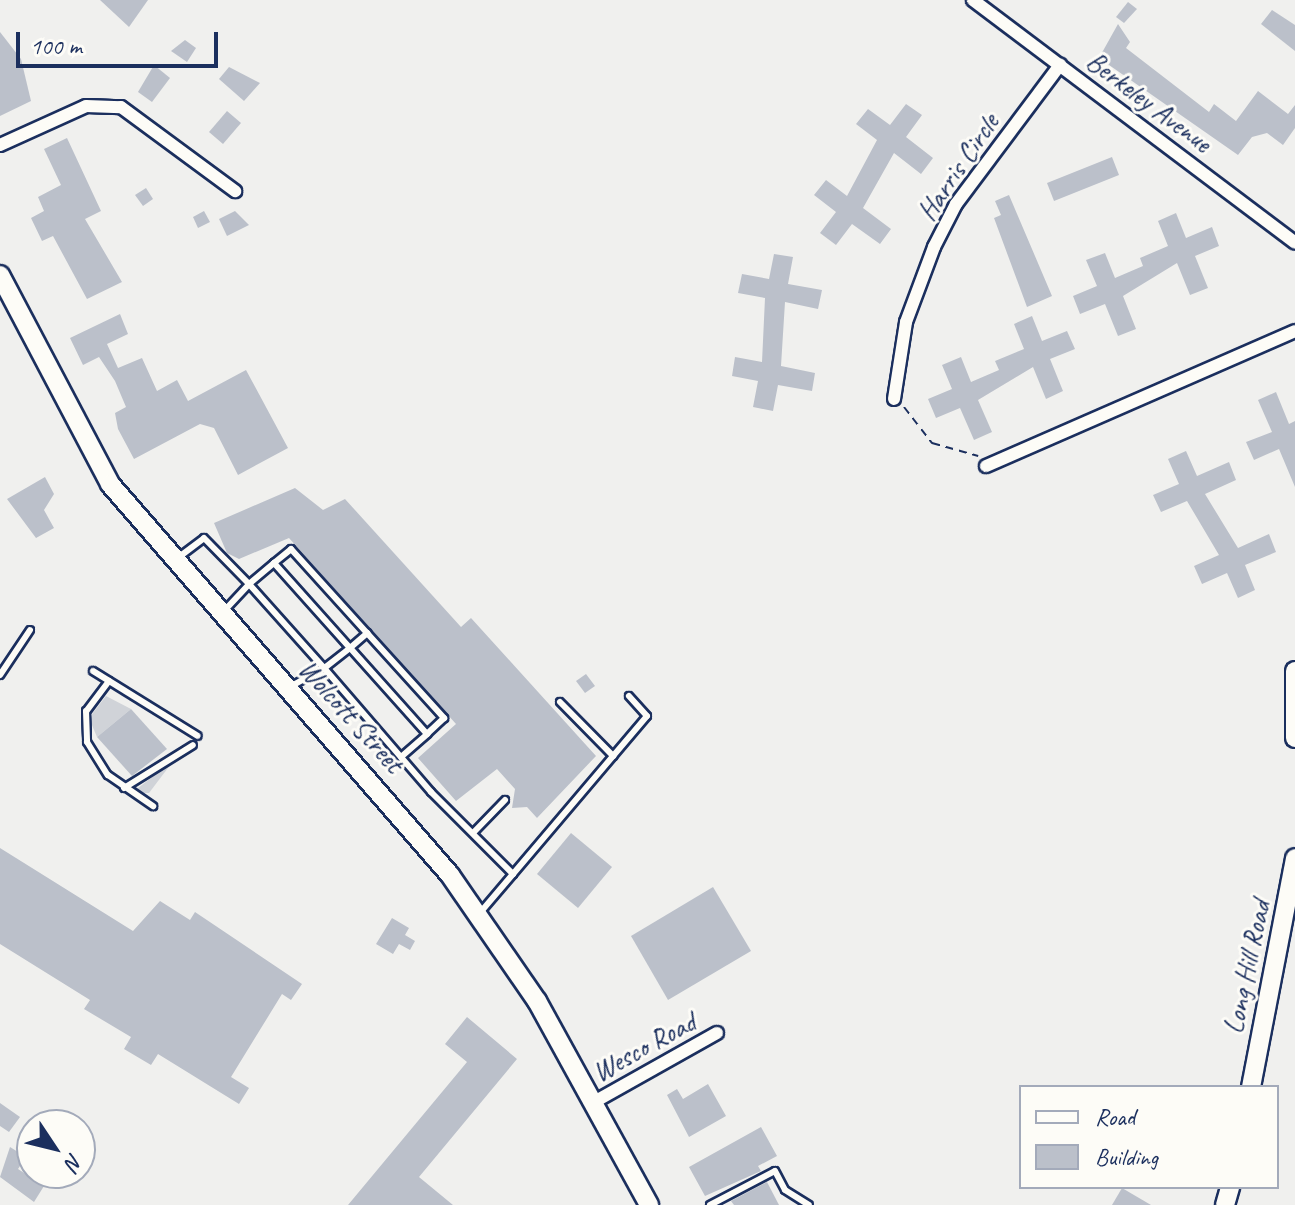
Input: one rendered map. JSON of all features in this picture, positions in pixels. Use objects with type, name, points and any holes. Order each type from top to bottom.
[{"type":"main road","name":"Wolcott Street","points":[[0,275],[88,451],[175,561],[288,688],[479,914],[594,1102],[649,1205]]},
{"type":"main road","points":[[1295,671],[1295,738]]},
{"type":"main road","name":"Long Hill Road","points":[[1251,1085],[1295,858]]},
{"type":"street","name":"Berkeley Avenue","points":[[973,0],[1295,243]]},
{"type":"street","name":"Harris Circle","points":[[894,399],[906,322],[934,247],[956,204],[1060,65]]},
{"type":"street","points":[[0,145],[86,106],[121,107],[235,191]]},
{"type":"street","points":[[986,466],[1295,331]]},
{"type":"street","name":"Wesco Road","points":[[594,1102],[717,1033]]},
{"type":"lane","points":[[175,561],[204,538],[249,584],[401,757],[513,874]]},
{"type":"lane","points":[[222,614],[249,584],[291,549],[444,718],[401,757]]},
{"type":"lane","points":[[274,563],[427,734]]},
{"type":"lane","points":[[0,675],[30,630]]},
{"type":"lane","points":[[288,688],[324,668],[367,633]]},
{"type":"lane","points":[[93,671],[198,736]]},
{"type":"lane","points":[[109,681],[83,724],[87,742],[124,788],[153,806]]},
{"type":"lane","points":[[479,914],[647,716],[629,696]]},
{"type":"lane","points":[[560,702],[613,756]]},
{"type":"lane","points":[[124,788],[193,745]]},
{"type":"lane","points":[[473,833],[505,800]]},
{"type":"lane","points":[[710,1205],[775,1171],[785,1190],[809,1205]]},
{"type":"path","points":[[894,399],[932,443],[976,455],[986,466]]},
{"type":"shaded area","points":[[106,696],[131,709],[97,737],[89,718]]},
{"type":"shaded area","points":[[174,760],[149,793],[139,793],[138,788]]},
{"type":"building","points":[[100,0],[148,0],[129,27]]},
{"type":"building","points":[[1128,2],[1137,9],[1124,23],[1116,17]]},
{"type":"building","points":[[1272,10],[1295,25],[1295,51],[1261,24]]},
{"type":"building","points":[[1118,24],[1130,42],[1126,48],[1209,112],[1214,104],[1236,121],[1258,91],[1288,114],[1295,105],[1295,128],[1283,145],[1267,133],[1252,137],[1238,155],[1099,58]]},
{"type":"building","points":[[0,32],[21,59],[31,101],[0,116]]},
{"type":"building","points":[[185,40],[196,48],[187,62],[171,51]]},
{"type":"building","points":[[154,65],[170,78],[152,102],[138,92]]},
{"type":"building","points":[[229,67],[260,83],[244,101],[219,79]]},
{"type":"building","points":[[906,104],[922,115],[906,137],[933,158],[921,174],[894,153],[863,208],[891,229],[880,244],[852,224],[836,245],[820,233],[836,212],[814,195],[826,180],[847,196],[877,140],[856,124],[868,109],[890,125]]},
{"type":"building","points":[[227,111],[241,123],[223,144],[209,132]]},
{"type":"building","points":[[67,138],[101,211],[85,219],[122,282],[87,299],[53,236],[42,241],[31,218],[44,211],[38,197],[61,185],[44,149]]},
{"type":"building","points":[[1112,157],[1119,175],[1054,201],[1047,183]]},
{"type":"building","points":[[146,188],[153,199],[143,206],[135,195]]},
{"type":"building","points":[[1009,195],[1052,296],[1027,307],[994,218],[1001,215],[995,201]]},
{"type":"building","points":[[204,211],[210,222],[198,228],[193,217]]},
{"type":"building","points":[[235,211],[249,225],[227,236],[219,219]]},
{"type":"building","points":[[1176,213],[1186,238],[1212,227],[1219,246],[1195,256],[1208,288],[1190,295],[1177,263],[1123,296],[1136,329],[1118,336],[1105,304],[1080,314],[1073,296],[1097,286],[1086,260],[1105,253],[1115,278],[1143,266],[1140,258],[1168,246],[1158,221]]},
{"type":"building","points":[[774,254],[793,257],[788,284],[822,290],[818,309],[785,302],[781,366],[815,373],[812,391],[778,385],[773,411],[753,407],[758,381],[732,376],[735,357],[762,362],[765,298],[738,293],[742,274],[769,279]]},
{"type":"building","points":[[120,314],[128,334],[107,344],[118,368],[142,358],[157,391],[177,380],[188,401],[246,370],[288,448],[238,475],[214,428],[200,424],[134,459],[118,429],[115,413],[126,407],[115,381],[99,357],[83,365],[70,338]]},
{"type":"building","points":[[1032,316],[1042,341],[1067,331],[1075,349],[1050,359],[1063,391],[1046,399],[1033,367],[978,400],[992,432],[974,440],[960,408],[936,418],[928,399],[952,389],[942,365],[961,357],[971,382],[999,370],[995,361],[1024,349],[1014,324]]},
{"type":"building","points":[[1276,392],[1289,424],[1295,421],[1295,487],[1279,449],[1254,460],[1246,442],[1272,432],[1258,400]]},
{"type":"building","points":[[1186,451],[1197,476],[1229,462],[1236,480],[1205,494],[1238,548],[1269,534],[1276,552],[1245,565],[1255,590],[1238,598],[1227,573],[1202,584],[1194,566],[1219,555],[1187,501],[1161,512],[1153,495],[1179,484],[1168,459]]},
{"type":"building","points":[[45,477],[54,494],[44,510],[54,528],[36,538],[7,499]]},
{"type":"building","points":[[295,488],[323,510],[345,499],[461,627],[471,618],[596,756],[537,818],[527,807],[512,808],[515,789],[497,769],[456,801],[418,758],[456,724],[289,538],[239,559],[227,553],[214,523]]},
{"type":"building","points":[[586,674],[595,686],[585,693],[576,681]]},
{"type":"building","points":[[131,709],[167,749],[132,776],[97,737]]},
{"type":"building","points":[[571,833],[612,867],[578,908],[537,874]]},
{"type":"building","points":[[0,848],[133,931],[160,901],[190,920],[195,912],[302,984],[291,1000],[282,994],[231,1077],[249,1088],[239,1104],[158,1054],[151,1065],[124,1049],[131,1037],[84,1009],[90,1000],[0,944]]},
{"type":"building","points":[[713,887],[751,951],[668,1000],[631,936]]},
{"type":"building","points":[[392,918],[409,928],[405,935],[415,941],[410,950],[399,944],[393,954],[376,944]]},
{"type":"building","points":[[467,1017],[517,1059],[419,1177],[453,1205],[348,1205],[467,1062],[445,1044]]},
{"type":"building","points":[[708,1084],[726,1116],[689,1137],[667,1095],[677,1089],[683,1099]]},
{"type":"building","points":[[0,1103],[16,1114],[16,1122],[9,1132],[0,1126]]},
{"type":"building","points":[[761,1127],[777,1156],[758,1166],[761,1171],[705,1196],[689,1167]]},
{"type":"building","points":[[10,1147],[16,1151],[16,1189],[0,1177]]},
{"type":"building","points":[[767,1182],[779,1205],[734,1205],[731,1201]]},
{"type":"building","points":[[16,1189],[42,1189],[34,1202]]},
{"type":"building","points":[[1124,1189],[1151,1205],[1112,1205]]}]
